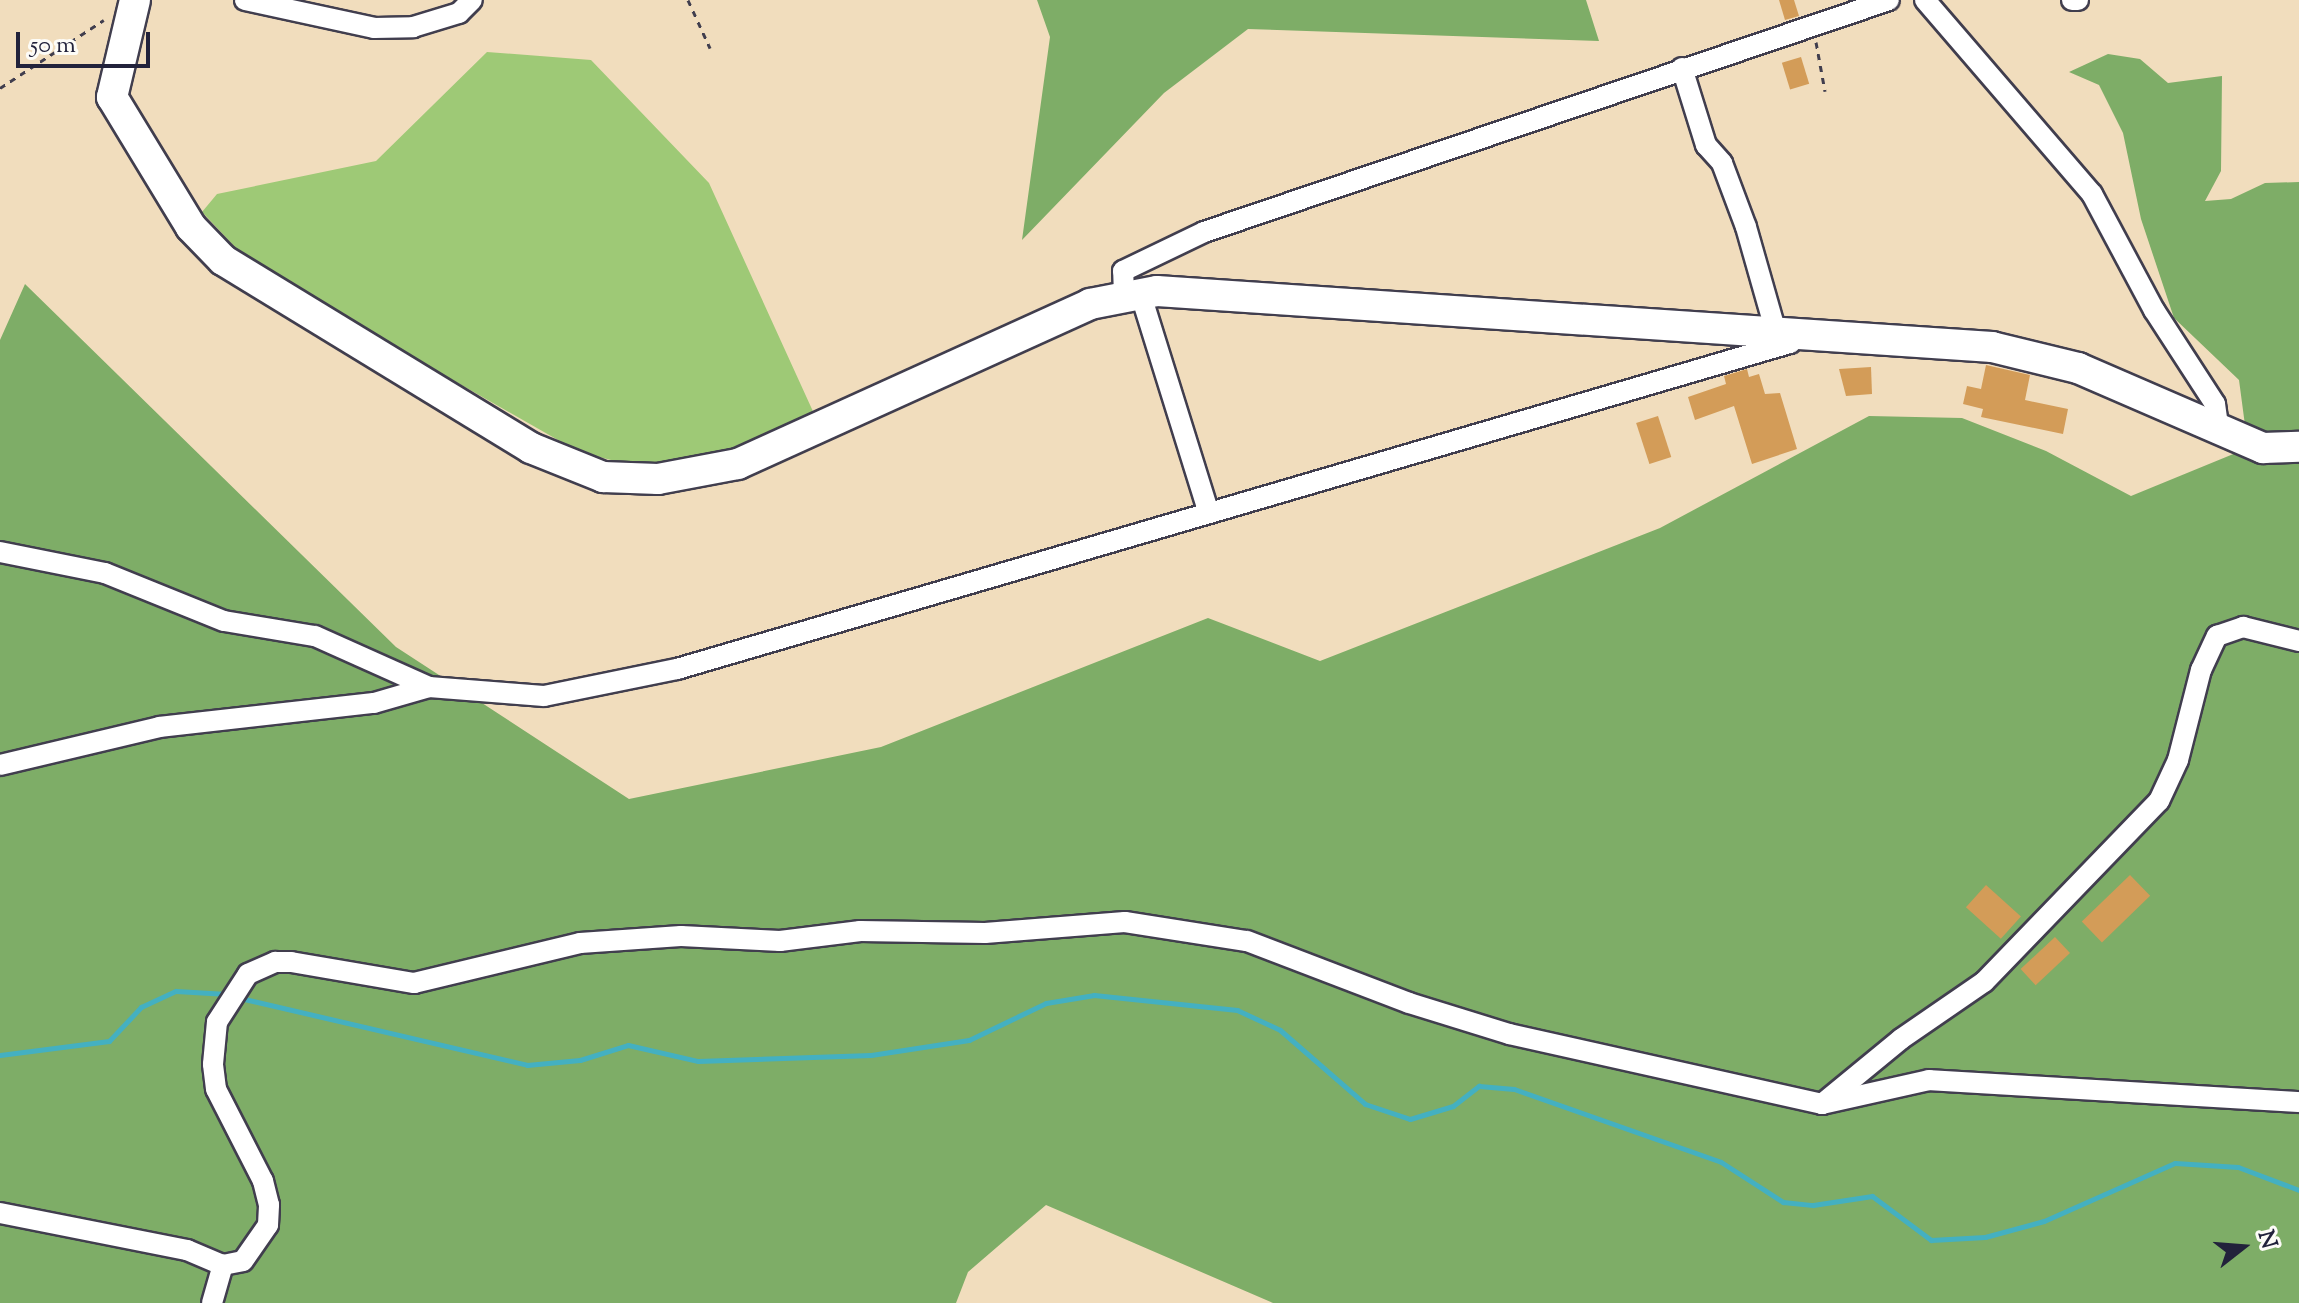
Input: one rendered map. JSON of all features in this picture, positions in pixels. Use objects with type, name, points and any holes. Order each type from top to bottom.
[{"type":"street","points":[[135,0],[112,97],[191,227],[213,249],[274,295],[531,448],[603,477],[658,479],[751,459],[1050,321],[1132,293],[1937,341],[2030,354],[2078,368],[2218,425],[2263,448],[2299,447]]},
{"type":"street","points":[[245,0],[374,28],[413,27],[459,13],[472,0]]},
{"type":"street","points":[[1208,510],[1123,271],[1204,232],[1889,0]]},
{"type":"street","points":[[1925,0],[2092,194],[2154,310],[2215,404],[2218,425]]},
{"type":"street","points":[[2072,0],[2078,0]]},
{"type":"street","points":[[0,552],[105,573],[224,621],[315,636],[429,687],[544,696],[677,669],[1208,510],[1790,343],[1722,163],[1706,145],[1682,68]]},
{"type":"street","points":[[1822,1104],[1901,1039],[1984,982],[2159,801],[2175,769],[2201,670],[2217,636],[2243,627],[2299,641]]},
{"type":"street","points":[[0,765],[159,727],[374,703],[429,687]]},
{"type":"street","points":[[0,1213],[187,1250],[223,1265],[243,1261],[259,1243],[268,1225],[269,1205],[263,1181],[216,1089],[213,1064],[220,1016],[248,974],[275,962],[414,983],[580,943],[681,936],[780,941],[860,931],[985,933],[1125,922],[1247,941],[1409,1003],[1509,1034],[1822,1104],[1929,1080],[2299,1102]]},
{"type":"street","points":[[212,1303],[223,1265]]},
{"type":"path","points":[[688,0],[710,48]]},
{"type":"path","points":[[0,88],[110,16]]},
{"type":"green space","points":[[1037,0],[1586,0],[1599,41],[1248,29],[1164,93],[1022,240],[1050,37]]},
{"type":"green space","points":[[487,52],[591,60],[709,183],[816,418],[745,446],[651,470],[579,452],[253,266],[202,212],[217,194],[376,161]]},
{"type":"green space","points":[[2108,54],[2140,59],[2168,83],[2222,76],[2221,171],[2205,201],[2231,199],[2265,183],[2299,182],[2299,1303],[1273,1303],[1046,1205],[968,1272],[956,1303],[0,1303],[0,340],[25,284],[396,647],[629,799],[881,747],[1208,618],[1320,661],[1660,528],[1869,416],[1962,418],[2046,451],[2131,496],[2248,448],[2239,380],[2174,318],[2141,219],[2123,133],[2099,85],[2069,72]]},
{"type":"building","points":[[1779,0],[1794,0],[1799,16],[1785,20]]},
{"type":"building","points":[[1801,57],[1809,84],[1790,90],[1782,63]]},
{"type":"building","points":[[1986,365],[2030,375],[2025,400],[2068,409],[2063,434],[1981,417],[1983,409],[1963,404],[1967,386],[1981,389]]},
{"type":"building","points":[[1871,367],[1872,394],[1846,396],[1839,369]]},
{"type":"building","points":[[1747,369],[1749,377],[1759,374],[1765,394],[1780,393],[1797,449],[1752,464],[1734,406],[1695,420],[1688,397],[1726,384],[1724,376]]},
{"type":"building","points":[[1658,416],[1671,457],[1649,464],[1636,423]]},
{"type":"building","points":[[2130,875],[2150,896],[2102,942],[2082,922]]},
{"type":"building","points":[[1986,885],[2021,916],[2001,939],[1966,907]]},
{"type":"building","points":[[2055,937],[2070,953],[2036,985],[2021,969]]},
{"type":"waterway","points":[[0,1055],[109,1041],[141,1007],[176,991],[227,994]]},
{"type":"waterway","points":[[240,998],[527,1065],[580,1060],[628,1045],[698,1061],[871,1055],[969,1040],[1046,1003],[1094,995],[1237,1010],[1280,1030],[1365,1104],[1410,1119],[1453,1106],[1479,1086],[1514,1089],[1721,1162],[1783,1202],[1813,1205],[1872,1196],[1931,1240],[1985,1237],[2044,1221],[2175,1163],[2238,1167],[2299,1190]]}]
